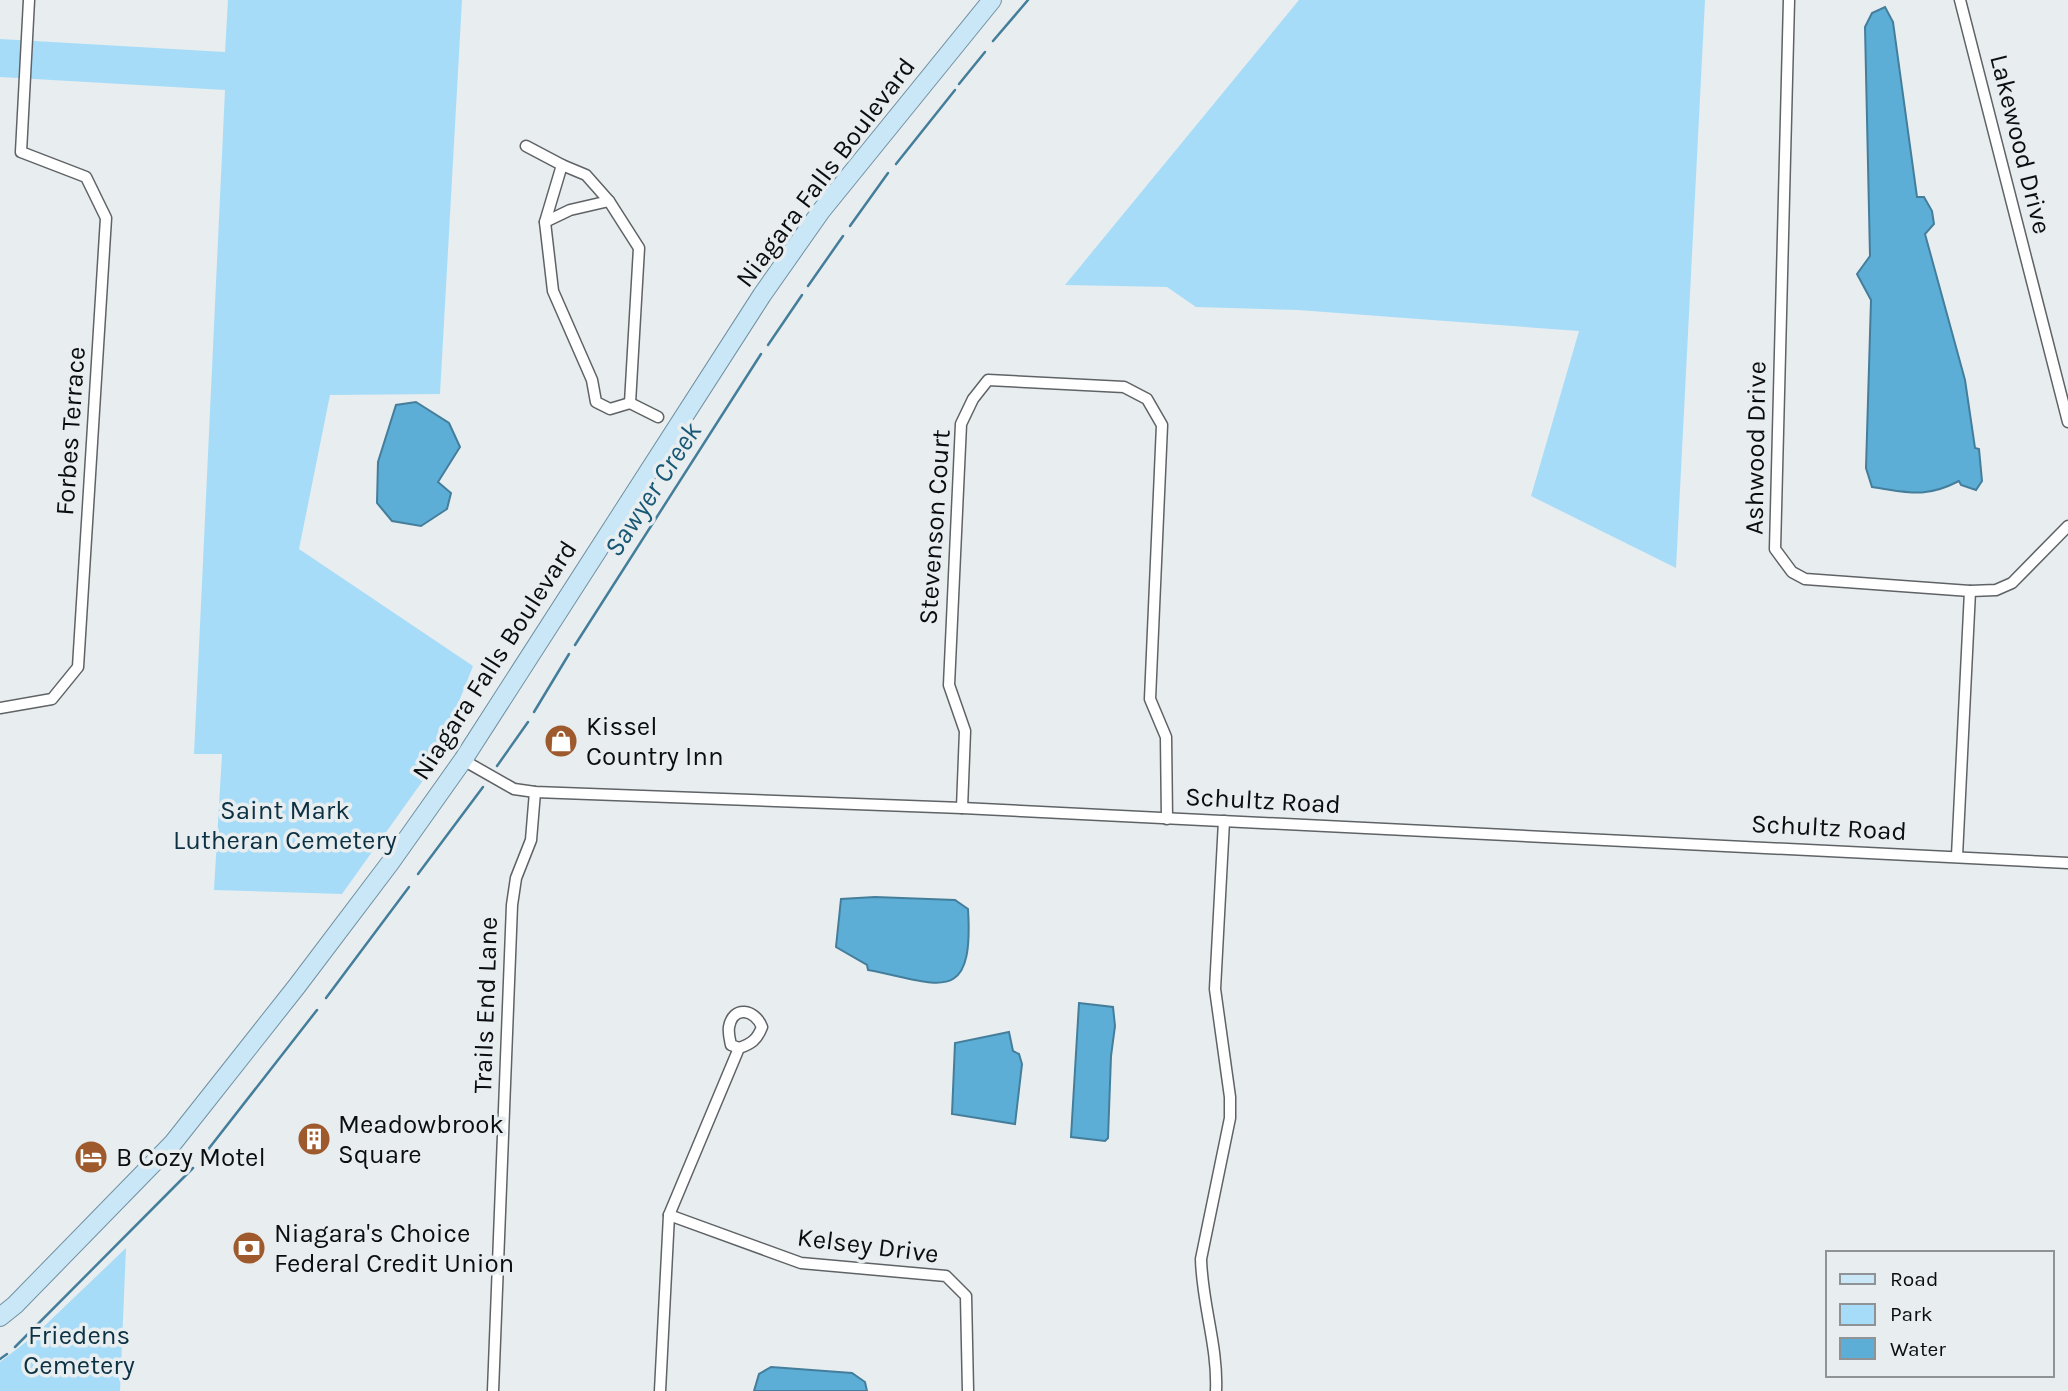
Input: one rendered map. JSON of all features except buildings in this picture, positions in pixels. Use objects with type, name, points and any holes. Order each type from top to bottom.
[{"type":"main road","name":"Niagara Falls Boulevard","points":[[0,1317],[15,1305],[173,1143],[331,941],[463,760],[762,295],[821,211],[992,0]]},
{"type":"street","name":"Forbes Terrace","points":[[0,708],[52,699],[78,667],[106,218],[86,177],[21,152],[29,0]]},
{"type":"street","name":"Ashwood Drive","points":[[1789,0],[1775,549],[1792,572],[1805,579],[1970,590]]},
{"type":"street","name":"Lakewood Drive","points":[[1960,0],[2068,422]]},
{"type":"street","points":[[526,146],[586,175],[609,201],[639,248],[630,403]]},
{"type":"street","points":[[562,165],[545,222],[553,291],[592,380],[596,402],[610,409],[630,403],[658,417]]},
{"type":"street","points":[[545,222],[570,210],[609,201]]},
{"type":"street","name":"Stevenson Court","points":[[962,808],[965,731],[949,685],[961,424],[973,399],[988,380],[1124,387],[1147,399],[1162,425],[1150,699],[1166,737],[1167,819]]},
{"type":"street","points":[[1957,856],[1970,590],[1996,590],[2012,583],[2068,526]]},
{"type":"street","name":"Schultz Road","points":[[463,760],[514,789],[536,792],[962,808],[2068,863]]},
{"type":"street","name":"Trails End Lane","points":[[493,1391],[512,905],[516,878],[531,839],[536,792]]},
{"type":"street","points":[[1216,1391],[1214,1344],[1202,1280],[1201,1259],[1230,1118],[1230,1097],[1216,989],[1224,821]]},
{"type":"street","points":[[660,1391],[669,1215],[738,1048]]},
{"type":"street","name":"Kelsey Drive","points":[[669,1215],[801,1263],[946,1276],[958,1285],[966,1296],[968,1391]]},
{"type":"green space","name":"Saint Mark Lutheran Cemetery","points":[[228,0],[462,0],[440,394],[330,395],[299,549],[473,666],[434,765],[342,894],[214,890],[222,754],[194,754],[225,90],[0,77],[0,39],[225,52]]},
{"type":"green space","points":[[1299,0],[1705,0],[1676,568],[1531,496],[1579,331],[1298,310],[1196,307],[1167,287],[1065,285]]},
{"type":"green space","name":"Friedens Cemetery","points":[[126,1248],[120,1391],[0,1391],[0,1362],[35,1335]]},
{"type":"water","points":[[1885,7],[1893,22],[1917,197],[1924,197],[1932,211],[1934,224],[1925,234],[1965,380],[1975,448],[1979,449],[1982,481],[1976,490],[1961,485],[1959,481],[1947,487],[1916,493],[1872,487],[1866,468],[1871,300],[1857,274],[1870,256],[1865,27],[1872,13]]},
{"type":"water","points":[[416,402],[449,423],[460,447],[438,482],[451,493],[447,509],[421,526],[392,521],[377,503],[378,462],[396,405]]},
{"type":"water","points":[[875,897],[955,900],[968,909],[965,962],[958,975],[947,982],[932,983],[868,970],[867,965],[836,947],[841,899]]},
{"type":"water","points":[[1079,1003],[1113,1007],[1115,1026],[1111,1056],[1108,1138],[1105,1141],[1071,1137]]},
{"type":"water","points":[[1009,1032],[1013,1051],[1019,1054],[1022,1064],[1015,1124],[952,1114],[955,1043]]},
{"type":"water","points":[[771,1367],[852,1373],[865,1382],[867,1391],[754,1391],[759,1374]]},
{"type":"waterway","name":"Sawyer Creek","points":[[993,41],[1028,0]]},
{"type":"waterway","name":"Sawyer Creek","points":[[959,84],[985,52]]},
{"type":"waterway","name":"Sawyer Creek","points":[[896,164],[955,90]]},
{"type":"waterway","name":"Sawyer Creek","points":[[850,226],[888,173]]},
{"type":"waterway","name":"Sawyer Creek","points":[[808,286],[843,236]]},
{"type":"waterway","name":"Sawyer Creek","points":[[768,345],[802,295]]},
{"type":"waterway","name":"Sawyer Creek","points":[[575,645],[761,354]]},
{"type":"waterway","name":"Sawyer Creek","points":[[534,712],[569,654]]},
{"type":"waterway","name":"Sawyer Creek","points":[[497,766],[528,722]]},
{"type":"waterway","name":"Sawyer Creek","points":[[418,874],[483,787]]},
{"type":"waterway","name":"Sawyer Creek","points":[[326,998],[409,887]]},
{"type":"waterway","name":"Sawyer Creek","points":[[203,1156],[317,1010]]},
{"type":"waterway","name":"Sawyer Creek","points":[[15,1347],[193,1168]]},
{"type":"waterway","name":"Sawyer Creek","points":[[0,1359],[7,1354]]},
{"type":"place","name":"Kissel Country Inn","points":[[561,741]]},
{"type":"place","name":"Meadowbrook Square","points":[[314,1139]]},
{"type":"place","name":"B Cozy Motel","points":[[91,1157]]},
{"type":"place","name":"Niagara's Choice Federal Credit Union","points":[[249,1248]]}]
